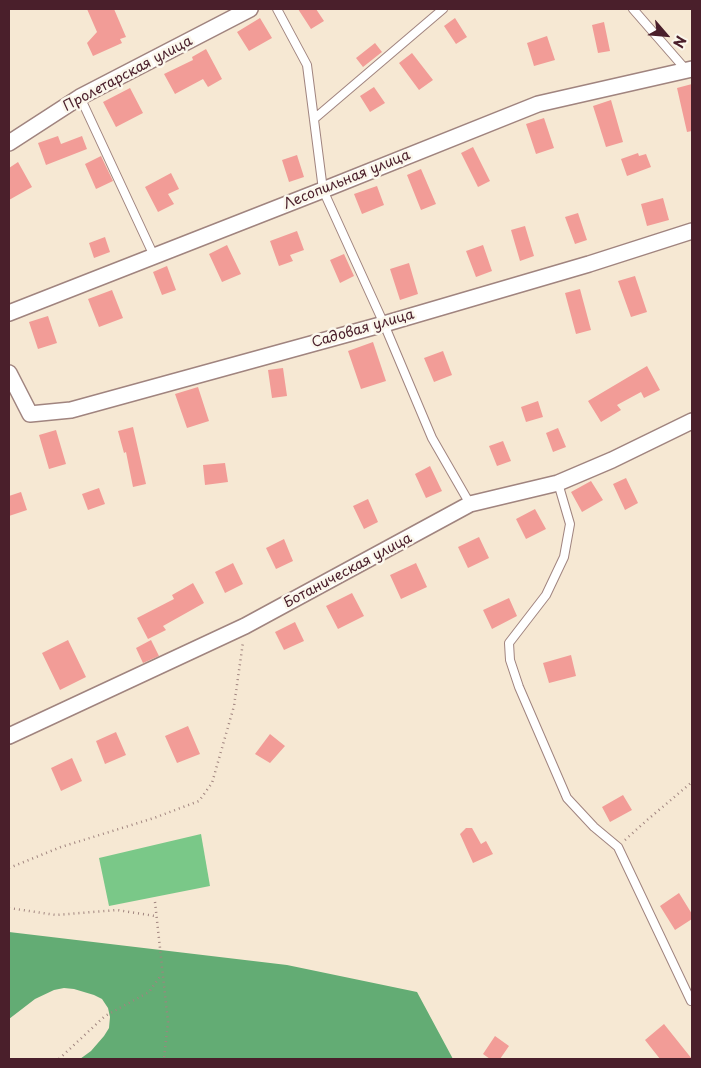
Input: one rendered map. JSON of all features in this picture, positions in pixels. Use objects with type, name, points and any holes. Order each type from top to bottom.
[{"type":"street","name":"Пролетарская улица","points":[[9,143],[80,97],[250,9]]},
{"type":"street","name":"Лесопильная улица","points":[[9,313],[538,104],[690,72]]},
{"type":"street","name":"Садовая улица","points":[[9,373],[30,414],[71,410],[384,324],[589,264],[692,231]]},
{"type":"street","name":"Ботаническая улица","points":[[9,736],[245,626],[470,504],[558,483],[612,460],[692,421]]},
{"type":"lane","points":[[277,9],[307,65],[323,190],[384,324],[432,438],[470,504]]},
{"type":"lane","points":[[314,119],[443,9]]},
{"type":"lane","points":[[633,9],[690,72]]},
{"type":"lane","points":[[80,97],[154,256]]},
{"type":"lane","points":[[558,483],[570,524],[564,557],[546,595],[509,643],[510,660],[519,687],[567,798],[594,827],[618,847],[691,1001]]},
{"type":"path","points":[[9,868],[61,847],[154,818],[199,801],[212,783],[234,706],[245,626]]},
{"type":"path","points":[[618,847],[692,782]]},
{"type":"path","points":[[155,902],[168,1022],[164,1059]]},
{"type":"path","points":[[9,908],[56,914],[117,910],[156,916]]},
{"type":"path","points":[[60,1059],[105,1016],[149,992],[162,974]]},
{"type":"green space","points":[[201,834],[210,886],[109,906],[99,858]]},
{"type":"green space","points":[[9,932],[287,965],[417,992],[453,1059],[80,1059],[91,1051],[109,1028],[110,1017],[108,1008],[102,999],[94,995],[64,988],[54,990],[35,999],[9,1019]]},
{"type":"building","points":[[87,9],[114,9],[126,37],[120,39],[122,43],[93,56],[87,43],[97,32]]},
{"type":"building","points":[[298,9],[316,9],[324,21],[311,29]]},
{"type":"building","points":[[260,18],[272,38],[249,51],[237,32]]},
{"type":"building","points":[[455,18],[467,37],[456,44],[444,26]]},
{"type":"building","points":[[604,22],[610,51],[598,53],[592,25]]},
{"type":"building","points":[[547,36],[555,60],[534,66],[527,43]]},
{"type":"building","points":[[375,43],[382,52],[363,67],[356,58]]},
{"type":"building","points":[[206,49],[222,79],[208,87],[203,79],[175,94],[164,74],[193,60],[192,57]]},
{"type":"building","points":[[412,53],[433,80],[419,90],[399,63]]},
{"type":"building","points":[[692,84],[692,131],[687,132],[677,88]]},
{"type":"building","points":[[374,87],[385,103],[370,112],[360,96]]},
{"type":"building","points":[[130,88],[143,113],[116,127],[103,102]]},
{"type":"building","points":[[611,100],[623,142],[606,147],[593,106]]},
{"type":"building","points":[[544,118],[554,148],[536,154],[526,124]]},
{"type":"building","points":[[58,136],[61,144],[82,136],[87,149],[46,165],[38,143]]},
{"type":"building","points":[[473,147],[490,181],[478,187],[461,153]]},
{"type":"building","points":[[638,153],[639,156],[646,154],[651,167],[627,176],[621,159]]},
{"type":"building","points":[[297,155],[304,177],[289,182],[282,160]]},
{"type":"building","points":[[101,156],[113,181],[96,189],[85,164]]},
{"type":"building","points":[[18,162],[32,187],[9,200],[9,168]]},
{"type":"building","points":[[421,169],[436,204],[421,210],[407,175]]},
{"type":"building","points":[[171,173],[179,189],[168,194],[174,204],[158,212],[145,187]]},
{"type":"building","points":[[377,186],[384,205],[362,214],[354,194]]},
{"type":"building","points":[[663,198],[669,220],[647,226],[641,204]]},
{"type":"building","points":[[578,213],[587,240],[575,244],[565,217]]},
{"type":"building","points":[[525,226],[534,256],[520,261],[511,230]]},
{"type":"building","points":[[297,231],[304,250],[290,255],[293,261],[279,266],[270,241]]},
{"type":"building","points":[[105,237],[110,252],[94,258],[89,243]]},
{"type":"building","points":[[227,245],[241,274],[222,282],[209,254]]},
{"type":"building","points":[[483,245],[492,271],[476,277],[466,251]]},
{"type":"building","points":[[344,254],[354,276],[340,283],[330,260]]},
{"type":"building","points":[[409,263],[418,294],[400,300],[390,269]]},
{"type":"building","points":[[167,266],[176,290],[162,295],[153,272]]},
{"type":"building","points":[[635,276],[647,312],[631,317],[618,281]]},
{"type":"building","points":[[580,289],[591,330],[576,334],[565,293]]},
{"type":"building","points":[[112,290],[123,318],[99,327],[88,299]]},
{"type":"building","points":[[48,316],[57,343],[38,349],[29,322]]},
{"type":"building","points":[[373,342],[386,381],[361,389],[348,351]]},
{"type":"building","points":[[443,351],[452,375],[434,382],[424,358]]},
{"type":"building","points":[[647,366],[660,390],[644,398],[641,392],[617,405],[621,410],[601,422],[588,401]]},
{"type":"building","points":[[283,368],[287,396],[272,398],[268,370]]},
{"type":"building","points":[[198,387],[209,421],[187,428],[175,394]]},
{"type":"building","points":[[538,401],[543,417],[526,422],[521,407]]},
{"type":"building","points":[[133,427],[146,484],[133,487],[126,452],[124,453],[118,431]]},
{"type":"building","points":[[558,428],[566,447],[553,452],[546,433]]},
{"type":"building","points":[[56,430],[66,464],[49,469],[39,435]]},
{"type":"building","points":[[503,441],[511,461],[497,466],[489,446]]},
{"type":"building","points":[[225,463],[228,482],[205,485],[203,465]]},
{"type":"building","points":[[430,466],[442,491],[426,498],[415,474]]},
{"type":"building","points":[[626,478],[638,503],[625,510],[613,484]]},
{"type":"building","points":[[591,481],[603,500],[582,512],[571,492]]},
{"type":"building","points":[[99,488],[105,504],[88,510],[82,494]]},
{"type":"building","points":[[21,492],[27,510],[9,516],[9,496]]},
{"type":"building","points":[[368,499],[378,522],[364,529],[353,506]]},
{"type":"building","points":[[535,509],[546,529],[526,539],[516,519]]},
{"type":"building","points":[[479,537],[489,558],[468,568],[458,547]]},
{"type":"building","points":[[284,539],[293,561],[276,569],[266,548]]},
{"type":"building","points":[[233,563],[243,584],[225,593],[215,572]]},
{"type":"building","points":[[416,563],[427,587],[401,599],[390,575]]},
{"type":"building","points":[[193,583],[204,603],[163,626],[166,630],[148,639],[137,618],[174,599],[172,595]]},
{"type":"building","points":[[352,593],[364,616],[338,629],[326,606]]},
{"type":"building","points":[[509,598],[517,616],[492,629],[483,610]]},
{"type":"building","points":[[295,622],[304,641],[284,650],[275,632]]},
{"type":"building","points":[[68,640],[86,677],[60,690],[42,653]]},
{"type":"building","points":[[151,640],[159,656],[143,663],[136,648]]},
{"type":"building","points":[[571,655],[576,676],[549,683],[543,663]]},
{"type":"building","points":[[188,726],[200,754],[177,763],[165,736]]},
{"type":"building","points":[[116,732],[126,755],[105,764],[96,741]]},
{"type":"building","points":[[270,734],[285,746],[270,763],[255,754]]},
{"type":"building","points":[[72,758],[82,781],[61,791],[51,768]]},
{"type":"building","points":[[623,795],[632,810],[610,822],[602,807]]},
{"type":"building","points":[[466,828],[472,828],[481,844],[486,841],[493,854],[473,863],[460,834]]},
{"type":"building","points":[[679,893],[692,914],[692,919],[675,930],[660,906]]},
{"type":"building","points":[[664,1024],[692,1059],[660,1059],[645,1040]]},
{"type":"building","points":[[495,1036],[509,1046],[500,1059],[490,1059],[483,1054]]}]
